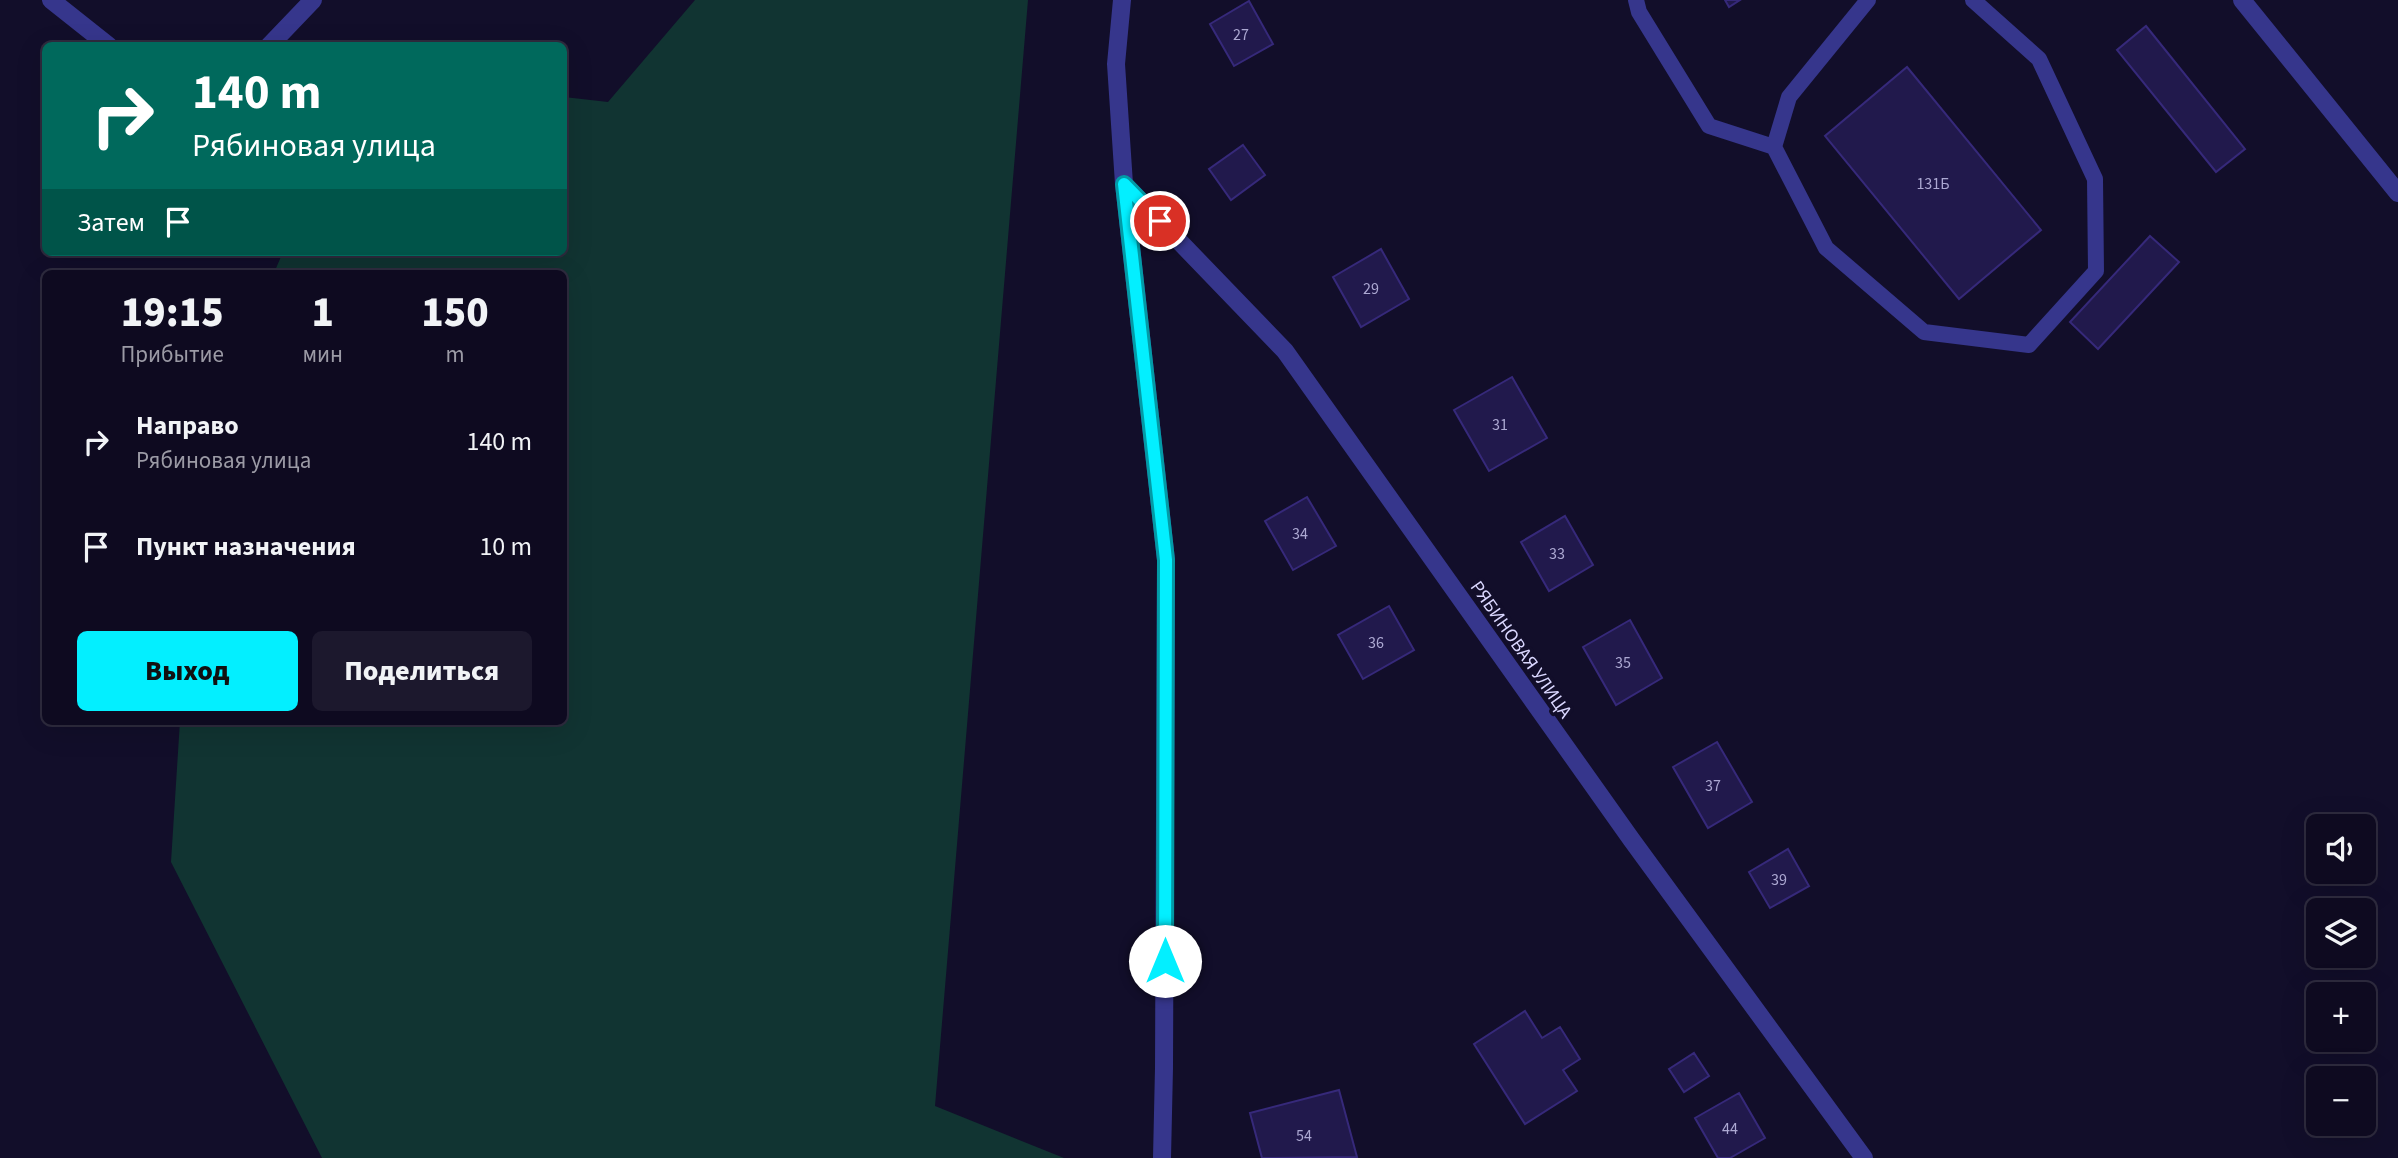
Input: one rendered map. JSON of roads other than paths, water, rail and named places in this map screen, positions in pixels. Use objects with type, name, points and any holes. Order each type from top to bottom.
[{"type":"street","points":[[51,0],[104,42]]},
{"type":"street","points":[[273,42],[313,0]]},
{"type":"street","points":[[1122,0],[1116,64],[1124,184],[1166,560],[1162,1158]]},
{"type":"street","points":[[2242,0],[2398,193]]},
{"type":"street","name":"РЯБИНОВАЯ УЛИЦА","points":[[1124,184],[1285,351],[1631,839],[1864,1158]]},
{"type":"lane","points":[[1636,0],[1639,12],[1709,126],[1774,147]]},
{"type":"lane","points":[[1868,0],[1789,97],[1774,147],[1826,248],[1924,332],[2029,345],[2096,271],[2095,179],[2039,59],[1973,0]]}]
